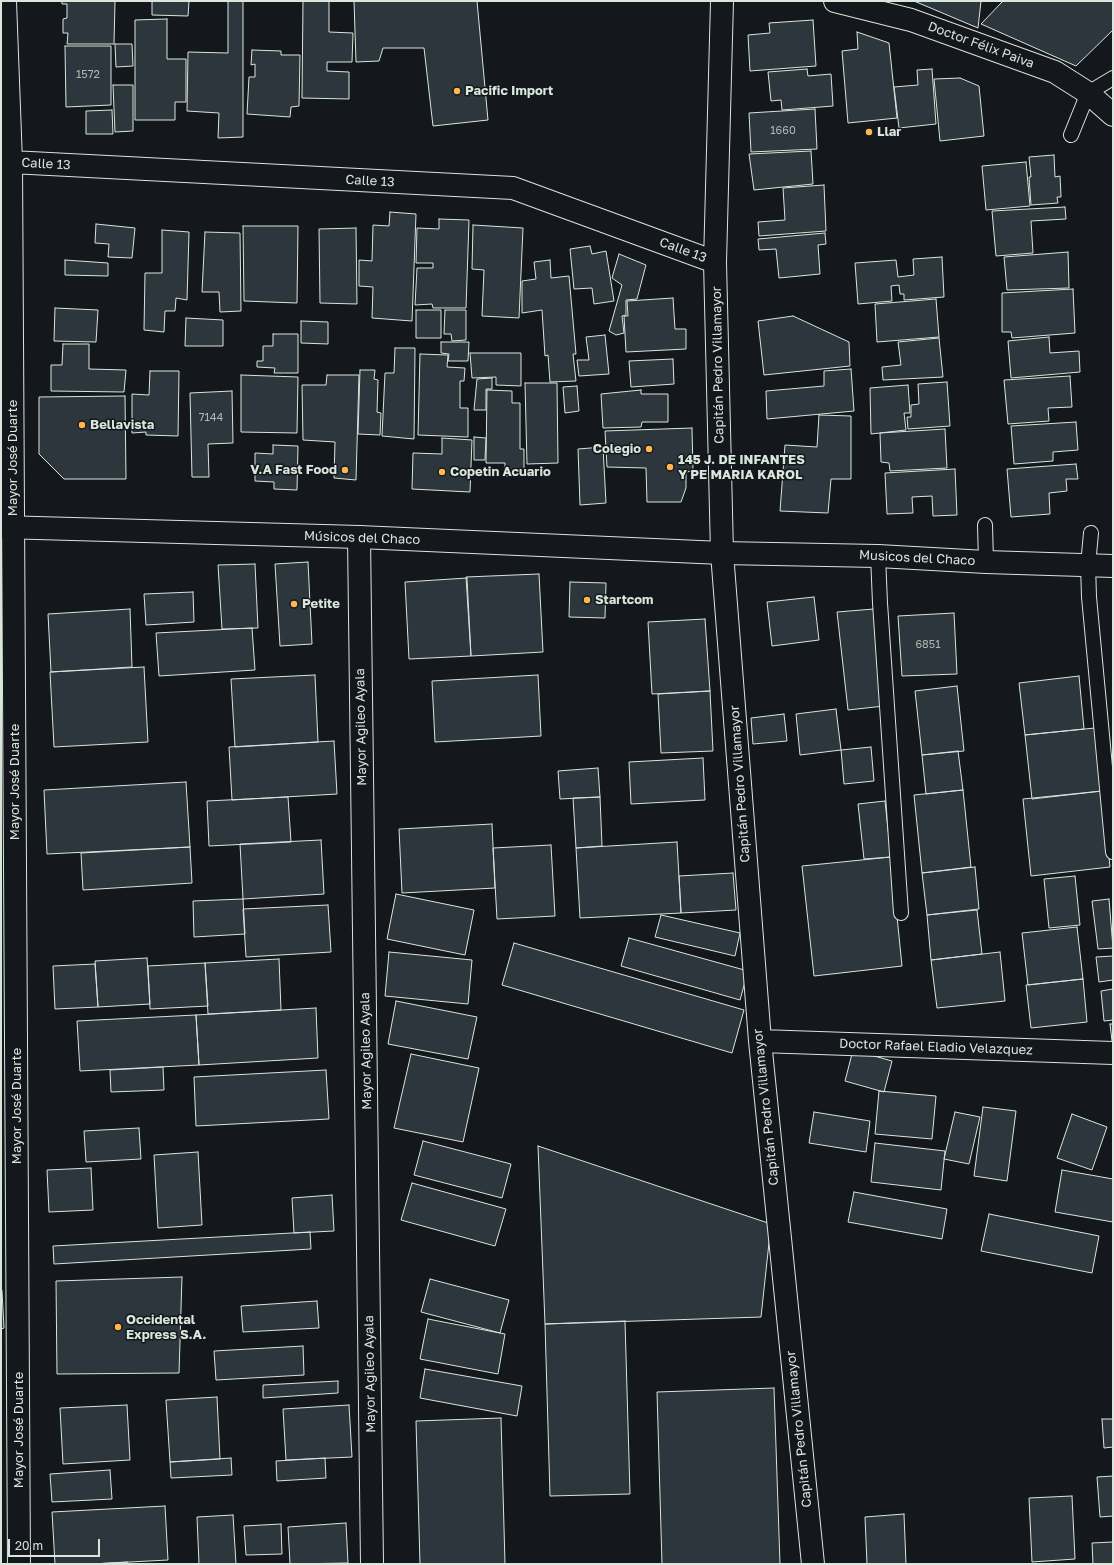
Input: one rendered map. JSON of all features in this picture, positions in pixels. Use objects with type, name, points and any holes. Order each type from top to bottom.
[{"type":"street","name":"Mayor José Duarte","points":[[5,1],[11,162],[7,528],[19,1564]]},
{"type":"street","name":"Capitán Pedro Villamayor","points":[[722,1],[715,262],[722,553],[760,1041],[812,1564]]},
{"type":"street","name":"Doctor Félix Paiva","points":[[835,1],[911,20],[1055,72],[1088,93],[1113,115]]},
{"type":"street","name":"Calle 13","points":[[11,162],[512,188],[715,262]]},
{"type":"street","name":"Músicos del Chaco","points":[[7,528],[359,537],[722,553]]},
{"type":"street","name":"Mayor Agileo Ayala","points":[[359,537],[372,1564]]},
{"type":"street","name":"Musicos del Chaco","points":[[722,553],[878,556],[986,562],[1113,566]]},
{"type":"street","name":"Doctor Rafael Eladio Velazquez","points":[[760,1041],[1113,1053]]},
{"type":"lane","points":[[1071,135],[1088,93],[1113,78]]},
{"type":"lane","points":[[985,525],[986,562]]},
{"type":"lane","points":[[1090,533],[1088,565],[1089,597],[1113,852]]},
{"type":"lane","points":[[878,556],[901,913]]},
{"type":"building","points":[[62,1],[115,1],[114,44],[67,44],[68,33],[63,33],[63,19],[67,18],[67,4],[62,4]]},
{"type":"building","points":[[152,1],[189,1],[188,16],[152,15]]},
{"type":"building","points":[[228,1],[243,1],[243,137],[218,138],[219,113],[187,111],[188,52],[228,53]]},
{"type":"building","points":[[303,1],[329,1],[329,32],[353,33],[352,62],[327,62],[327,71],[349,72],[349,99],[302,98]]},
{"type":"building","name":"Pacific Import","points":[[354,1],[477,1],[488,120],[433,126],[424,48],[383,48],[379,61],[356,62]]},
{"type":"building","points":[[914,1],[981,1],[978,28]]},
{"type":"building","points":[[1003,1],[1113,1],[1113,30],[1076,66],[981,24]]},
{"type":"building","points":[[167,19],[167,59],[186,59],[186,102],[175,102],[175,120],[135,120],[135,20]]},
{"type":"building","points":[[813,20],[816,66],[750,71],[748,35],[770,33],[769,23]]},
{"type":"building","points":[[857,32],[889,43],[897,118],[848,123],[842,51],[858,49]]},
{"type":"building","points":[[115,44],[132,44],[133,66],[116,67]]},
{"type":"building","points":[[65,46],[111,46],[111,105],[66,107]]},
{"type":"building","points":[[252,50],[281,51],[281,55],[300,55],[299,106],[291,107],[290,117],[247,114],[249,77],[255,77],[255,64],[251,65]]},
{"type":"building","points":[[807,69],[808,76],[831,74],[833,106],[782,110],[781,100],[771,101],[768,72]]},
{"type":"building","points":[[932,69],[936,124],[899,128],[894,87],[918,85],[917,70]]},
{"type":"building","points":[[960,78],[979,86],[984,136],[940,141],[934,79]]},
{"type":"building","points":[[113,85],[133,85],[133,131],[115,132]]},
{"type":"building","points":[[815,109],[817,149],[751,152],[749,113]]},
{"type":"building","points":[[112,110],[113,134],[86,134],[86,111]]},
{"type":"building","points":[[811,151],[813,184],[754,190],[749,154]]},
{"type":"building","points":[[1054,155],[1055,177],[1060,176],[1061,197],[1057,197],[1058,203],[1031,205],[1029,157]]},
{"type":"building","points":[[1026,162],[1030,206],[986,210],[982,166]]},
{"type":"building","points":[[824,185],[826,231],[759,236],[758,222],[785,220],[783,188]]},
{"type":"building","points":[[1065,207],[1066,219],[1031,221],[1033,253],[996,256],[992,211]]},
{"type":"building","points":[[390,212],[416,214],[412,321],[372,318],[373,287],[359,286],[359,260],[372,261],[373,225],[389,226]]},
{"type":"building","points":[[439,219],[469,220],[466,308],[433,308],[432,304],[415,305],[417,268],[433,268],[433,263],[416,263],[417,228],[439,229]]},
{"type":"building","points":[[96,224],[135,228],[132,258],[108,257],[109,244],[95,243]]},
{"type":"building","points":[[473,225],[523,228],[519,318],[482,316],[484,270],[472,269]]},
{"type":"building","points":[[243,226],[298,226],[297,303],[244,301]]},
{"type":"building","points":[[356,228],[357,304],[320,303],[319,229]]},
{"type":"building","points":[[162,230],[189,232],[187,300],[176,298],[175,311],[165,311],[164,332],[144,330],[145,273],[162,273]]},
{"type":"building","points":[[205,232],[240,233],[241,311],[220,312],[219,292],[202,292]]},
{"type":"building","points":[[825,233],[826,244],[818,245],[820,274],[779,278],[776,249],[759,250],[758,239]]},
{"type":"building","points":[[590,246],[592,254],[606,251],[614,301],[594,304],[592,288],[574,289],[570,249]]},
{"type":"building","points":[[1068,252],[1069,288],[1007,290],[1004,257]]},
{"type":"building","points":[[619,254],[646,265],[637,299],[626,300],[626,315],[622,316],[624,333],[616,335],[609,331],[622,285],[612,278]]},
{"type":"building","points":[[942,257],[944,297],[904,300],[904,294],[900,294],[899,285],[891,286],[892,301],[858,304],[855,263],[896,260],[898,277],[914,275],[913,259]]},
{"type":"building","points":[[65,260],[108,263],[108,276],[65,275]]},
{"type":"building","points":[[550,260],[551,278],[569,276],[576,354],[573,354],[576,381],[550,382],[548,355],[545,356],[542,310],[522,313],[522,281],[536,279],[534,262]]},
{"type":"building","points":[[1073,289],[1075,333],[1012,338],[1011,332],[1002,332],[1002,293]]},
{"type":"building","points":[[673,298],[675,329],[686,329],[686,349],[626,352],[624,316],[628,316],[627,301]]},
{"type":"building","points":[[936,299],[939,337],[877,342],[875,304]]},
{"type":"building","points":[[55,308],[98,310],[96,342],[54,341]]},
{"type":"building","points":[[416,310],[441,310],[441,338],[416,338]]},
{"type":"building","points":[[445,310],[466,310],[466,340],[452,341],[451,334],[444,334]]},
{"type":"building","points":[[793,316],[849,342],[850,366],[764,375],[758,321]]},
{"type":"building","points":[[186,318],[223,320],[223,346],[185,346]]},
{"type":"building","points":[[301,321],[328,322],[328,344],[301,343]]},
{"type":"building","points":[[273,334],[298,334],[298,373],[274,373],[275,368],[257,367],[257,361],[263,361],[263,346],[273,346]]},
{"type":"building","points":[[605,335],[609,374],[579,376],[577,360],[589,360],[586,337]]},
{"type":"building","points":[[1049,337],[1050,353],[1079,351],[1080,372],[1011,378],[1008,341]]},
{"type":"building","points":[[939,338],[943,377],[883,380],[882,367],[901,365],[898,342]]},
{"type":"building","points":[[441,342],[469,342],[468,361],[448,361],[449,354],[441,353]]},
{"type":"building","points":[[63,344],[89,344],[89,369],[126,370],[124,392],[51,391],[51,365],[62,365]]},
{"type":"building","points":[[395,348],[415,348],[414,439],[382,436],[385,373],[394,373]]},
{"type":"building","points":[[470,353],[521,353],[521,386],[496,385],[496,377],[472,378]]},
{"type":"building","points":[[420,354],[448,355],[447,367],[465,368],[464,381],[460,381],[460,408],[468,408],[468,437],[418,435]]},
{"type":"building","points":[[673,359],[674,384],[631,387],[629,361]]},
{"type":"building","points":[[851,369],[854,411],[767,419],[766,391],[824,386],[824,371]]},
{"type":"building","points":[[360,370],[375,370],[374,379],[378,380],[377,412],[381,413],[380,435],[358,434]]},
{"type":"building","points":[[150,371],[179,371],[178,436],[146,435],[146,432],[132,433],[132,394],[149,395]]},
{"type":"building","points":[[241,375],[298,377],[297,433],[241,432]]},
{"type":"building","points":[[327,375],[359,375],[356,480],[334,478],[335,442],[303,440],[302,385],[326,385]]},
{"type":"building","points":[[1070,376],[1072,407],[1048,408],[1049,421],[1008,424],[1004,380]]},
{"type":"building","points":[[492,378],[492,389],[486,389],[486,410],[474,410],[477,379]]},
{"type":"building","points":[[947,382],[950,426],[908,429],[907,417],[911,417],[911,405],[919,404],[918,384]]},
{"type":"building","points":[[525,383],[557,383],[558,463],[527,464]]},
{"type":"building","points":[[908,385],[910,413],[904,413],[906,430],[871,434],[870,388]]},
{"type":"building","points":[[577,386],[579,411],[565,413],[563,387]]},
{"type":"building","points":[[487,390],[512,391],[512,403],[520,403],[520,449],[524,449],[524,475],[505,476],[505,463],[486,463]]},
{"type":"building","points":[[641,390],[641,394],[668,394],[668,422],[642,422],[641,427],[603,428],[601,394]]},
{"type":"building","points":[[232,391],[233,443],[208,444],[209,477],[192,477],[190,393]]},
{"type":"building","name":"Bellavista","points":[[125,396],[126,479],[64,479],[39,454],[39,397]]},
{"type":"building","points":[[819,415],[851,416],[851,479],[831,479],[828,513],[780,511],[785,445],[817,447]]},
{"type":"building","points":[[1076,422],[1078,450],[1053,452],[1053,461],[1014,464],[1011,426]]},
{"type":"building","name":"Colegio","points":[[692,428],[693,471],[686,472],[686,488],[681,502],[647,502],[646,468],[607,467],[605,431]]},
{"type":"building","points":[[945,429],[947,468],[890,471],[889,463],[881,462],[880,433]]},
{"type":"building","points":[[474,437],[486,438],[485,460],[474,460]]},
{"type":"building","name":"Copetin Acuario","points":[[442,438],[472,440],[470,492],[412,489],[413,453],[442,454]]},
{"type":"building","points":[[273,445],[298,446],[297,490],[274,489],[274,482],[255,481],[255,453],[273,454]]},
{"type":"building","points":[[603,447],[606,503],[580,505],[578,449]]},
{"type":"building","points":[[1076,464],[1078,479],[1066,479],[1067,491],[1049,493],[1050,514],[1011,517],[1007,469]]},
{"type":"building","points":[[955,469],[957,515],[933,516],[932,496],[912,497],[913,513],[887,514],[885,473]]},
{"type":"building","name":"Petite","points":[[308,562],[312,644],[280,646],[275,564]]},
{"type":"building","points":[[255,564],[258,628],[222,629],[218,565]]},
{"type":"building","points":[[539,574],[543,652],[471,656],[466,577]]},
{"type":"building","points":[[467,578],[471,656],[409,659],[405,582]]},
{"type":"building","name":"Startcom","points":[[570,582],[606,583],[605,618],[569,617]]},
{"type":"building","points":[[193,592],[194,622],[146,625],[144,594]]},
{"type":"building","points":[[814,597],[819,640],[772,646],[767,602]]},
{"type":"building","points":[[130,609],[132,667],[51,672],[48,614]]},
{"type":"building","points":[[874,609],[884,706],[848,710],[837,612]]},
{"type":"building","points":[[954,613],[957,674],[902,676],[898,616]]},
{"type":"building","points":[[705,619],[710,691],[652,694],[648,622]]},
{"type":"building","points":[[252,628],[255,670],[159,676],[156,633]]},
{"type":"building","points":[[144,667],[148,742],[54,747],[50,672]]},
{"type":"building","points":[[315,675],[318,742],[235,747],[231,679]]},
{"type":"building","points":[[538,675],[541,736],[435,742],[432,681]]},
{"type":"building","points":[[1079,676],[1084,729],[1025,735],[1019,683]]},
{"type":"building","points":[[957,686],[964,751],[922,755],[915,691]]},
{"type":"building","points":[[710,691],[713,751],[661,753],[658,694]]},
{"type":"building","points":[[836,709],[841,750],[800,755],[796,714]]},
{"type":"building","points":[[784,714],[787,741],[753,744],[751,718]]},
{"type":"building","points":[[1095,728],[1102,791],[1032,799],[1025,735]]},
{"type":"building","points":[[334,741],[337,794],[232,800],[229,747]]},
{"type":"building","points":[[871,747],[874,781],[844,784],[841,750]]},
{"type":"building","points":[[958,751],[963,790],[926,794],[922,755]]},
{"type":"building","points":[[703,758],[705,800],[631,804],[629,762]]},
{"type":"building","points":[[598,768],[600,797],[560,799],[558,771]]},
{"type":"building","points":[[186,782],[190,847],[47,854],[44,790]]},
{"type":"building","points":[[963,790],[971,867],[922,873],[914,795]]},
{"type":"building","points":[[1102,791],[1110,867],[1031,876],[1023,799]]},
{"type":"building","points":[[288,797],[291,842],[209,846],[207,801]]},
{"type":"building","points":[[600,797],[602,846],[576,848],[573,798]]},
{"type":"building","points":[[885,801],[891,857],[864,859],[858,804]]},
{"type":"building","points":[[492,824],[495,888],[402,893],[399,829]]},
{"type":"building","points":[[321,840],[324,894],[243,899],[240,844]]},
{"type":"building","points":[[677,842],[681,913],[580,918],[576,848]]},
{"type":"building","points":[[551,845],[555,916],[497,919],[493,848]]},
{"type":"building","points":[[190,847],[192,883],[83,890],[81,853]]},
{"type":"building","points":[[891,857],[902,966],[814,976],[802,866]]},
{"type":"building","points":[[975,867],[979,909],[927,915],[922,873]]},
{"type":"building","points":[[733,873],[736,910],[681,913],[679,876]]},
{"type":"building","points":[[1075,876],[1080,925],[1049,928],[1044,879]]},
{"type":"building","points":[[396,894],[474,910],[465,955],[387,939]]},
{"type":"building","points":[[243,899],[245,934],[194,937],[193,901]]},
{"type":"building","points":[[1109,899],[1113,948],[1098,949],[1092,901]]},
{"type":"building","points":[[328,905],[331,952],[246,957],[243,909]]},
{"type":"building","points":[[977,910],[982,954],[931,960],[927,915]]},
{"type":"building","points":[[661,915],[740,933],[735,956],[655,937]]},
{"type":"building","points":[[1077,927],[1083,979],[1028,985],[1022,933]]},
{"type":"building","points":[[629,938],[748,971],[740,1000],[621,966]]},
{"type":"building","points":[[514,943],[744,1010],[732,1053],[502,985]]},
{"type":"building","points":[[389,952],[472,960],[468,1004],[385,996]]},
{"type":"building","points":[[1000,952],[1005,1001],[937,1008],[931,960]]},
{"type":"building","points":[[1113,956],[1113,980],[1099,982],[1096,957]]},
{"type":"building","points":[[147,958],[150,1004],[98,1007],[95,961]]},
{"type":"building","points":[[279,959],[281,1010],[208,1014],[205,963]]},
{"type":"building","points":[[205,963],[208,1006],[150,1009],[148,966]]},
{"type":"building","points":[[95,964],[98,1007],[55,1009],[53,966]]},
{"type":"building","points":[[1083,979],[1087,1022],[1031,1028],[1026,985]]},
{"type":"building","points":[[1113,989],[1113,1020],[1104,1021],[1101,991]]},
{"type":"building","points":[[396,1001],[477,1017],[468,1059],[388,1044]]},
{"type":"building","points":[[316,1008],[318,1058],[199,1065],[196,1015]]},
{"type":"building","points":[[196,1015],[199,1065],[80,1071],[77,1021]]},
{"type":"building","points":[[1110,1024],[1113,1024],[1113,1041],[1112,1041]]},
{"type":"building","points":[[853,1050],[892,1061],[884,1092],[845,1081]]},
{"type":"building","points":[[411,1054],[479,1068],[463,1142],[394,1128]]},
{"type":"building","points":[[163,1067],[164,1090],[111,1092],[110,1070]]},
{"type":"building","points":[[326,1070],[329,1119],[196,1126],[194,1077]]},
{"type":"building","points":[[879,1091],[936,1096],[932,1139],[875,1134]]},
{"type":"building","points":[[983,1107],[1016,1111],[1007,1181],[974,1176]]},
{"type":"building","points":[[814,1112],[870,1121],[866,1152],[809,1143]]},
{"type":"building","points":[[955,1112],[980,1117],[969,1164],[944,1159]]},
{"type":"building","points":[[1072,1114],[1107,1127],[1092,1170],[1057,1158]]},
{"type":"building","points":[[139,1128],[141,1159],[86,1162],[84,1131]]},
{"type":"building","points":[[423,1141],[511,1164],[502,1198],[414,1175]]},
{"type":"building","points":[[875,1143],[945,1151],[941,1190],[871,1182]]},
{"type":"building","points":[[538,1146],[771,1224],[761,1317],[545,1324]]},
{"type":"building","points":[[198,1152],[202,1225],[158,1228],[154,1155]]},
{"type":"building","points":[[91,1168],[93,1210],[49,1212],[47,1170]]},
{"type":"building","points":[[1062,1170],[1113,1179],[1113,1222],[1055,1212]]},
{"type":"building","points":[[412,1183],[506,1209],[495,1246],[401,1220]]},
{"type":"building","points":[[854,1192],[947,1209],[942,1239],[848,1222]]},
{"type":"building","points":[[332,1195],[334,1231],[294,1233],[292,1198]]},
{"type":"building","points":[[989,1214],[1099,1236],[1092,1273],[981,1251]]},
{"type":"building","points":[[310,1232],[311,1249],[54,1264],[53,1246]]},
{"type":"building","name":"Occidental Express S.A.","points":[[182,1277],[179,1373],[57,1374],[56,1281]]},
{"type":"building","points":[[430,1279],[509,1300],[500,1333],[421,1312]]},
{"type":"building","points":[[2,1291],[4,1328],[1,1329],[1,1292]]},
{"type":"building","points":[[317,1301],[319,1328],[243,1332],[241,1306]]},
{"type":"building","points":[[428,1319],[505,1334],[498,1374],[420,1359]]},
{"type":"building","points":[[625,1321],[630,1494],[550,1496],[545,1324]]},
{"type":"building","points":[[303,1346],[304,1375],[216,1380],[214,1351]]},
{"type":"building","points":[[425,1369],[522,1386],[517,1416],[420,1398]]},
{"type":"building","points":[[338,1381],[338,1393],[263,1398],[263,1385]]},
{"type":"building","points":[[774,1388],[780,1564],[662,1564],[657,1392]]},
{"type":"building","points":[[217,1397],[220,1459],[170,1462],[166,1400]]},
{"type":"building","points":[[127,1405],[130,1460],[63,1464],[60,1408]]},
{"type":"building","points":[[349,1405],[352,1457],[286,1460],[283,1409]]},
{"type":"building","points":[[501,1418],[505,1564],[420,1564],[416,1421]]},
{"type":"building","points":[[1102,1419],[1113,1419],[1113,1447],[1104,1448]]},
{"type":"building","points":[[231,1458],[232,1475],[171,1478],[170,1462]]},
{"type":"building","points":[[325,1458],[326,1478],[277,1481],[276,1461]]},
{"type":"building","points":[[110,1470],[112,1499],[52,1502],[50,1474]]},
{"type":"building","points":[[1113,1476],[1113,1516],[1100,1517],[1097,1477]]},
{"type":"building","points":[[1072,1496],[1075,1559],[1032,1562],[1029,1498]]},
{"type":"building","points":[[165,1506],[168,1560],[92,1564],[55,1564],[52,1512]]},
{"type":"building","points":[[904,1514],[906,1564],[867,1564],[865,1517]]},
{"type":"building","points":[[233,1515],[236,1564],[199,1564],[197,1517]]},
{"type":"building","points":[[346,1523],[348,1563],[290,1564],[288,1527]]},
{"type":"building","points":[[281,1524],[282,1554],[246,1555],[244,1526]]},
{"type":"building","points":[[1113,1542],[1113,1564],[1093,1564],[1092,1543]]},
{"type":"building","points":[[127,1562],[127,1564],[92,1564]]},
{"type":"place","name":"Pacific Import","points":[[457,91]]},
{"type":"place","name":"Llar","points":[[869,132]]},
{"type":"place","name":"Bellavista","points":[[82,425]]},
{"type":"place","name":"Colegio","points":[[649,449]]},
{"type":"place","name":"145 J. DE INFANTES Y PE MARIA KAROL","points":[[670,467]]},
{"type":"place","name":"V.A Fast Food","points":[[345,470]]},
{"type":"place","name":"Copetin Acuario","points":[[442,472]]},
{"type":"place","name":"Startcom","points":[[587,600]]},
{"type":"place","name":"Petite","points":[[294,604]]},
{"type":"place","name":"Occidental Express S.A.","points":[[118,1327]]}]
